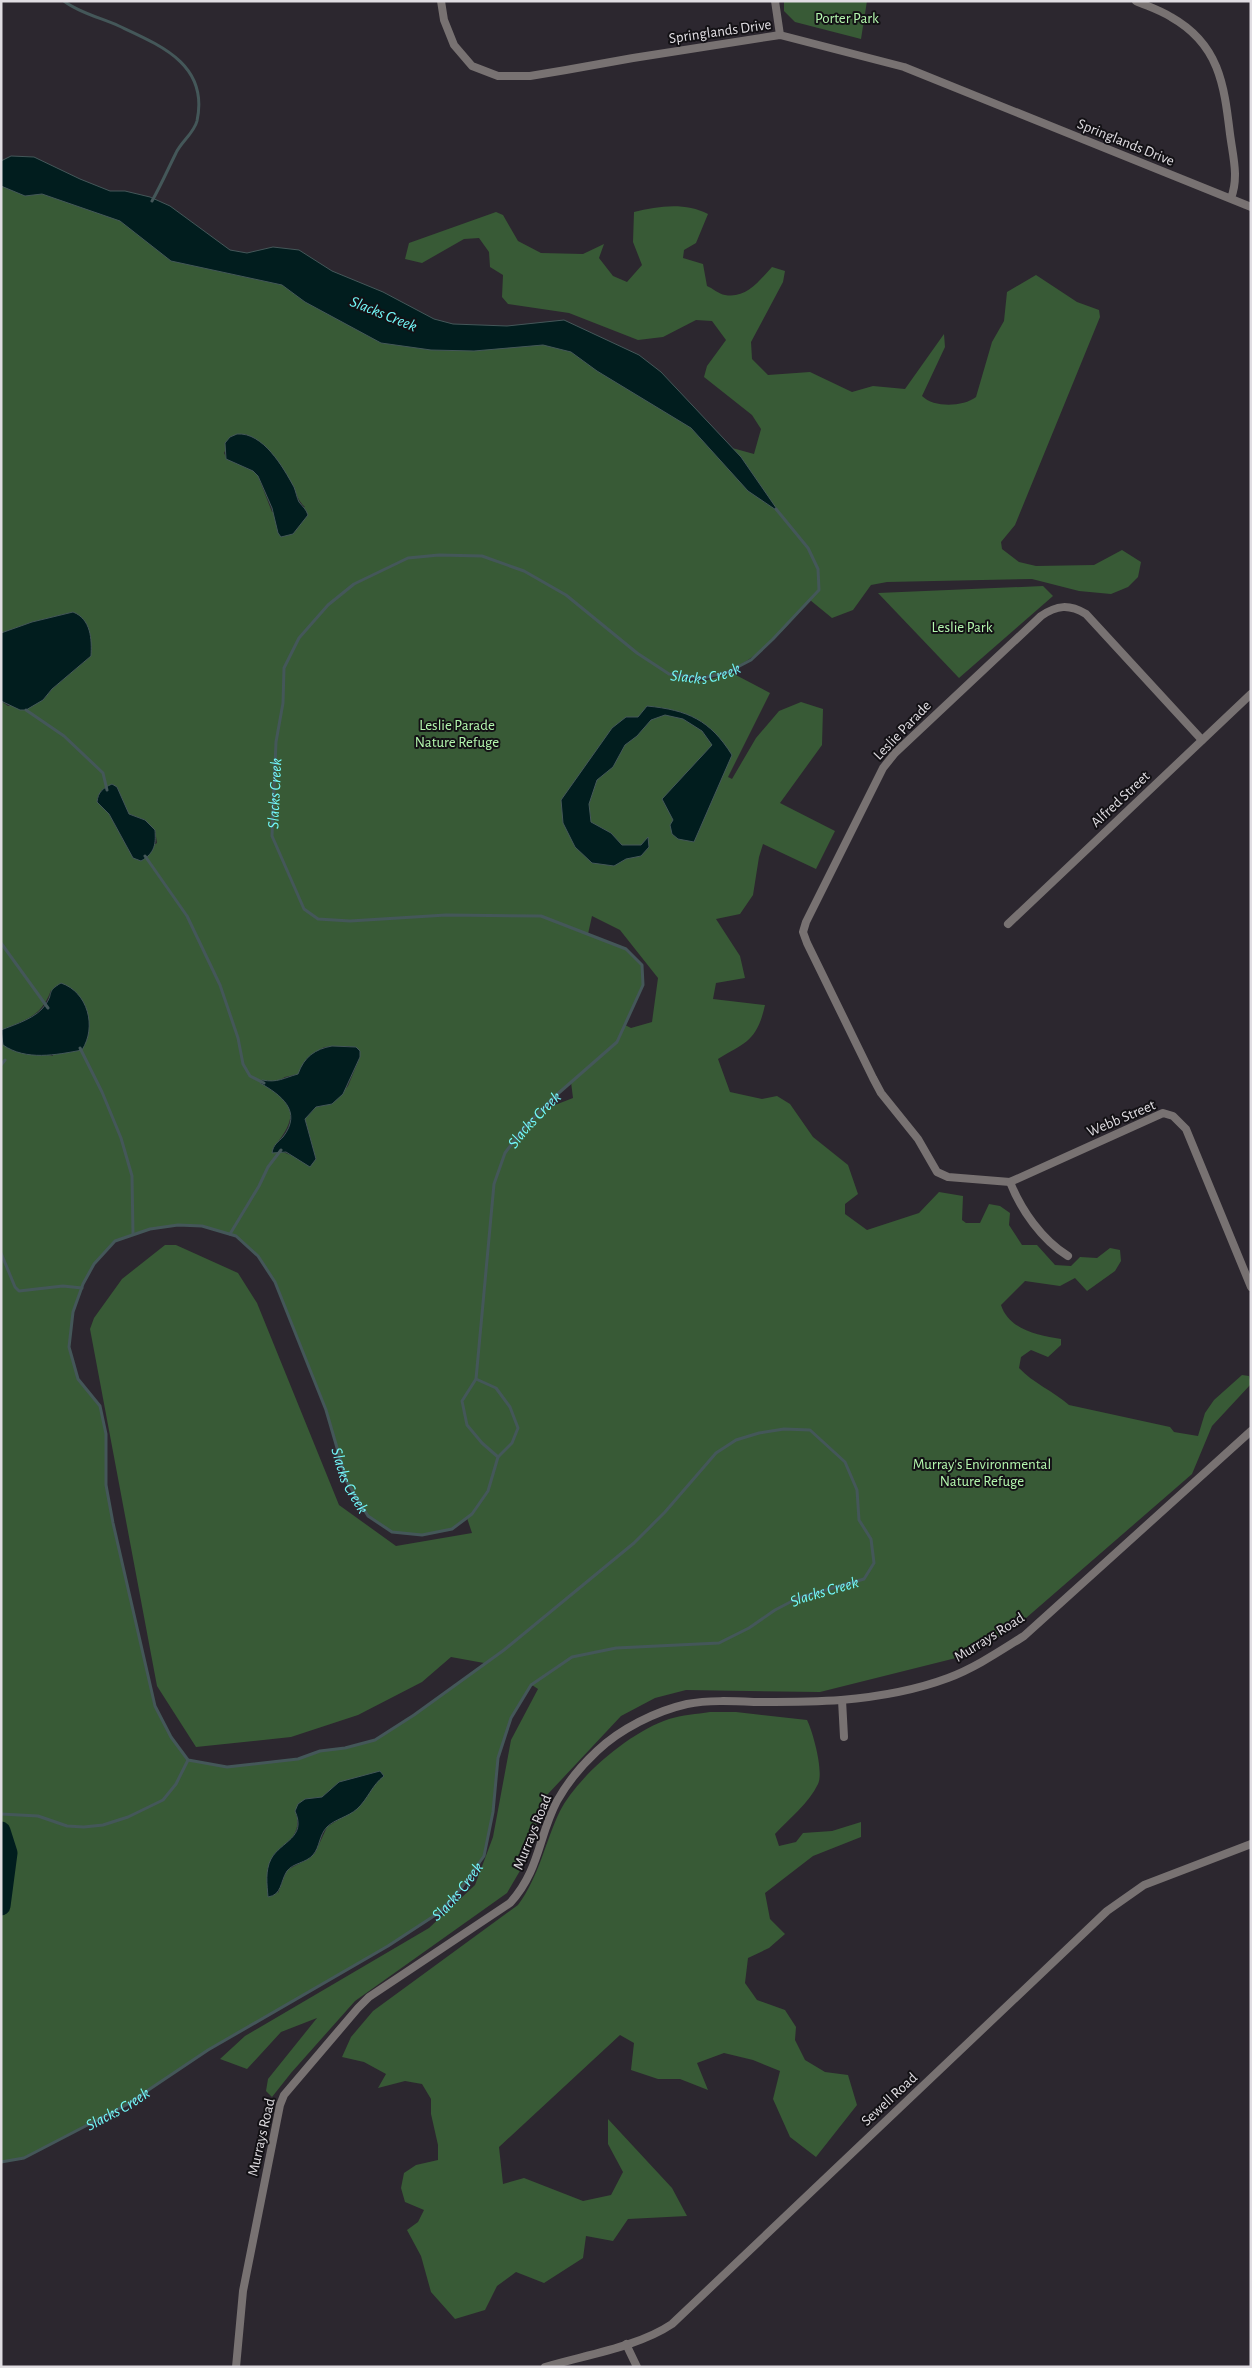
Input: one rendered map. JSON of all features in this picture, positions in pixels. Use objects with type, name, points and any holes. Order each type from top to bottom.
[{"type":"street","name":"Springlands Drive","points":[[441,1],[444,20],[454,45],[472,66],[498,76],[548,73],[780,35],[904,67],[1251,207]]},
{"type":"street","points":[[775,1],[780,35]]},
{"type":"street","points":[[1136,1],[1171,16],[1196,34],[1210,54],[1222,80],[1227,108],[1236,178],[1231,198]]},
{"type":"street","name":"Leslie Parade","points":[[918,1139],[881,1093],[807,943],[804,932],[806,922],[883,768],[895,753],[1041,616],[1051,609],[1064,605],[1074,607],[1086,614],[1202,740]]},
{"type":"street","name":"Alfred Street","points":[[1008,924],[1251,694]]},
{"type":"street","name":"Webb Street","points":[[918,1139],[937,1172],[948,1178],[1010,1182],[1163,1113],[1173,1116],[1186,1129],[1251,1287]]},
{"type":"street","points":[[1010,1182],[1017,1199],[1049,1242],[1068,1256]]},
{"type":"street","name":"Murrays Road","points":[[236,2367],[242,2291],[280,2106],[293,2082],[358,2008],[370,1997],[510,1903],[528,1880],[557,1802],[575,1775],[597,1750],[624,1730],[653,1716],[686,1704],[719,1701],[842,1700],[912,1688],[948,1678],[982,1662],[1024,1636],[1251,1431]]},
{"type":"street","points":[[842,1700],[844,1737]]},
{"type":"street","name":"Sewell Road","points":[[545,2367],[626,2344],[660,2332],[672,2324],[1107,1911],[1144,1885],[1251,1844]]},
{"type":"street","points":[[626,2344],[637,2367]]},
{"type":"green space","name":"Porter Park","points":[[784,1],[867,1],[861,39],[795,22],[784,11]]},
{"type":"green space","points":[[1,174],[416,328],[561,333],[714,443],[754,454],[761,429],[752,415],[704,377],[707,366],[726,340],[712,321],[696,320],[663,337],[638,340],[569,313],[508,304],[502,297],[503,275],[490,267],[489,252],[479,238],[464,239],[422,263],[405,259],[409,243],[496,212],[503,215],[518,241],[541,253],[583,254],[604,244],[599,258],[613,276],[627,282],[642,265],[633,242],[634,212],[671,206],[699,210],[708,214],[696,243],[684,250],[683,258],[703,264],[707,286],[725,295],[733,296],[752,288],[772,267],[785,271],[783,282],[751,342],[752,359],[768,375],[810,372],[852,392],[873,386],[905,389],[944,334],[945,347],[922,396],[934,403],[949,405],[964,403],[976,397],[992,342],[1004,321],[1007,292],[1036,275],[1077,302],[1099,310],[1100,317],[1015,525],[1001,542],[1002,549],[1019,562],[1036,566],[1094,565],[1122,550],[1141,562],[1138,577],[1128,587],[1111,594],[1079,591],[1032,579],[887,582],[871,585],[853,610],[832,618],[810,600],[785,628],[757,654],[741,664],[724,671],[706,676],[687,676],[683,680],[703,681],[732,673],[770,693],[728,777],[732,779],[756,738],[779,711],[801,702],[823,709],[822,745],[780,803],[835,831],[816,869],[763,844],[753,895],[740,914],[716,919],[740,956],[745,978],[716,983],[713,999],[765,1005],[758,1026],[749,1039],[718,1059],[730,1092],[762,1099],[777,1096],[790,1104],[813,1137],[848,1165],[858,1194],[845,1204],[845,1214],[867,1230],[919,1213],[939,1192],[963,1196],[962,1220],[966,1223],[980,1223],[989,1204],[1000,1206],[1010,1213],[1009,1225],[1022,1245],[1037,1245],[1055,1265],[1071,1266],[1080,1257],[1097,1258],[1110,1248],[1120,1250],[1121,1261],[1115,1271],[1087,1291],[1075,1278],[1060,1286],[1025,1281],[1001,1305],[1005,1313],[1017,1326],[1043,1336],[1061,1339],[1061,1345],[1048,1357],[1031,1350],[1021,1357],[1019,1368],[1069,1405],[1170,1427],[1174,1432],[1198,1436],[1205,1413],[1214,1400],[1242,1375],[1249,1376],[1251,1384],[1212,1426],[1192,1474],[1018,1625],[972,1654],[820,1692],[686,1690],[655,1698],[621,1716],[547,1795],[521,1869],[507,1893],[355,2001],[272,2097],[266,2091],[268,2079],[317,2018],[281,2032],[247,2069],[220,2059],[245,2036],[429,1928],[475,1885],[493,1837],[511,1740],[538,1689],[532,1685],[511,1718],[498,1758],[493,1812],[484,1856],[462,1887],[440,1912],[388,1946],[208,2050],[126,2105],[24,2158],[1,2162],[1,1906],[8,1853],[1,1831],[1,1042],[3,1045],[53,1056],[51,990],[43,1006],[32,1016],[1,1030],[1,701],[8,706],[43,700],[52,689],[91,656],[91,648],[89,631],[73,612],[32,622],[1,633]],"holes":[[[245,434],[253,438],[279,464],[299,500],[305,507],[272,512],[258,476],[253,471],[227,459],[224,453],[226,449]],[[117,787],[129,814],[145,820],[155,830],[157,843],[133,858],[109,814],[97,802],[102,790]],[[592,916],[620,930],[658,978],[652,1022],[631,1028],[625,1025],[643,985],[642,965],[626,949],[588,934]],[[349,1046],[360,1057],[348,1086],[332,1104],[316,1107],[305,1119],[316,1159],[293,1156],[273,1148],[285,1131],[290,1118],[290,1111],[288,1104],[283,1098],[262,1080],[276,1082],[285,1077],[298,1074],[316,1053],[324,1047]],[[571,1082],[573,1098],[542,1110]],[[178,1225],[202,1226],[236,1236],[258,1256],[275,1282],[326,1410],[347,1482],[368,1516],[392,1532],[422,1535],[452,1529],[467,1518],[472,1533],[396,1546],[339,1505],[257,1303],[238,1273],[176,1245],[165,1245],[122,1279],[94,1318],[90,1329],[157,1686],[196,1747],[291,1737],[358,1715],[422,1682],[451,1657],[484,1663],[414,1715],[375,1740],[345,1748],[320,1751],[298,1759],[227,1767],[188,1759],[171,1737],[155,1706],[113,1523],[106,1485],[106,1434],[100,1406],[78,1379],[69,1347],[73,1312],[83,1284],[94,1264],[115,1241],[150,1229]],[[383,1776],[377,1781],[361,1805],[327,1827],[315,1853],[310,1858],[287,1870],[278,1893],[272,1858],[288,1843],[295,1832],[297,1825],[295,1811],[305,1799],[322,1797],[339,1782]]]},
{"type":"green space","name":"Leslie Park","points":[[1043,586],[1053,596],[959,678],[878,593]]},
{"type":"green space","points":[[710,1712],[736,1712],[807,1720],[817,1752],[820,1771],[818,1784],[809,1798],[775,1834],[779,1846],[796,1842],[803,1833],[832,1831],[861,1822],[861,1837],[813,1856],[765,1893],[770,1919],[785,1934],[769,1948],[748,1958],[745,1983],[757,2000],[785,2010],[796,2027],[795,2040],[805,2060],[825,2072],[848,2075],[857,2105],[816,2157],[790,2137],[773,2099],[780,2071],[753,2060],[724,2053],[697,2063],[708,2090],[680,2079],[658,2079],[631,2070],[634,2043],[620,2035],[499,2147],[503,2184],[524,2178],[583,2201],[611,2195],[623,2172],[608,2144],[608,2119],[672,2188],[687,2216],[628,2219],[613,2241],[586,2236],[583,2258],[544,2283],[516,2272],[497,2286],[485,2310],[455,2319],[431,2292],[421,2256],[407,2230],[418,2222],[424,2210],[405,2202],[401,2188],[404,2173],[416,2165],[438,2160],[438,2145],[431,2114],[431,2099],[422,2084],[405,2081],[378,2088],[386,2074],[364,2062],[342,2057],[351,2037],[373,2011],[518,1905],[537,1871],[560,1811],[580,1783],[593,1769],[622,1744],[654,1725],[669,1719]]},
{"type":"water","points":[[11,156],[34,157],[110,191],[125,191],[150,197],[170,206],[230,250],[247,253],[273,247],[299,250],[332,271],[383,292],[434,319],[453,324],[507,326],[564,320],[639,355],[661,372],[741,457],[779,512],[748,491],[691,428],[597,371],[571,352],[543,345],[474,351],[431,350],[381,343],[305,302],[282,285],[171,261],[120,221],[42,194],[25,196],[1,186],[1,161]]},
{"type":"water","points":[[237,434],[246,435],[264,445],[278,461],[294,487],[299,502],[308,515],[293,534],[281,537],[278,533],[272,508],[258,476],[253,471],[226,459],[225,443],[230,437]]},
{"type":"water","points":[[73,612],[84,619],[87,625],[91,643],[91,656],[52,689],[43,700],[26,710],[20,710],[1,701],[1,633],[32,622]]},
{"type":"water","points":[[647,706],[674,710],[697,719],[715,733],[732,755],[694,842],[678,839],[672,834],[670,825],[673,820],[662,799],[712,745],[702,731],[683,719],[665,715],[651,720],[637,736],[625,745],[613,767],[597,780],[589,804],[591,822],[611,833],[622,845],[641,845],[648,837],[649,847],[641,856],[626,859],[614,866],[592,863],[575,847],[563,823],[561,800],[612,728],[626,717],[638,717]]},
{"type":"water","points":[[112,784],[117,787],[129,814],[145,820],[155,830],[154,848],[141,861],[133,858],[109,814],[97,802],[102,791]]},
{"type":"water","points":[[61,983],[78,994],[87,1011],[89,1031],[87,1041],[82,1050],[52,1055],[31,1055],[12,1050],[3,1045],[1,1030],[26,1020],[37,1013],[46,1004],[52,990]]},
{"type":"water","points":[[332,1046],[356,1047],[360,1051],[360,1057],[343,1094],[332,1104],[316,1107],[305,1119],[316,1159],[310,1167],[286,1152],[272,1153],[289,1128],[290,1112],[282,1099],[260,1083],[262,1080],[276,1080],[298,1074],[307,1058],[320,1049]]},
{"type":"water","points":[[380,1771],[384,1776],[361,1805],[353,1812],[327,1827],[313,1855],[290,1868],[276,1894],[268,1897],[267,1878],[269,1864],[275,1853],[291,1838],[298,1827],[295,1811],[298,1804],[305,1799],[322,1797],[339,1782]]},
{"type":"waterway","points":[[64,1],[84,12],[151,41],[166,50],[179,60],[189,72],[196,85],[199,102],[197,121],[178,149],[152,201]]},
{"type":"waterway","name":"Slacks Creek","points":[[1,2162],[24,2158],[126,2105],[208,2050],[388,1946],[440,1912],[462,1887],[484,1856],[493,1812],[498,1758],[511,1718],[531,1685],[572,1657],[616,1648],[719,1643],[749,1628],[775,1610],[798,1598],[864,1579],[874,1563],[871,1539],[859,1520],[857,1490],[845,1462],[810,1430],[784,1429],[759,1433],[736,1440],[716,1453],[665,1512],[634,1543],[504,1650],[414,1715],[375,1740],[345,1748],[320,1751],[298,1759],[227,1767],[188,1760],[171,1737],[155,1706],[106,1485],[106,1434],[100,1406],[78,1379],[69,1347],[73,1312],[83,1284],[94,1264],[115,1241],[150,1229],[178,1225],[202,1226],[236,1236],[258,1256],[275,1282],[326,1410],[347,1482],[368,1516],[392,1532],[422,1535],[452,1529],[472,1514],[488,1491],[498,1457],[482,1443],[467,1425],[462,1401],[476,1379],[494,1184],[505,1153],[523,1129],[553,1098],[617,1042],[643,985],[642,965],[626,949],[541,916],[446,915],[350,921],[318,919],[304,909],[272,836],[276,742],[283,703],[284,668],[299,638],[328,605],[354,584],[408,558],[439,555],[482,556],[524,571],[566,595],[637,653],[669,674],[703,678],[728,672],[751,660],[819,590],[818,569],[808,548],[776,509]]},
{"type":"waterway","points":[[26,710],[64,736],[103,773],[107,790]]},
{"type":"waterway","points":[[145,856],[187,916],[220,985],[238,1038],[243,1064],[250,1076],[264,1083]]},
{"type":"waterway","points":[[1,943],[48,1008]]},
{"type":"waterway","points":[[80,1048],[102,1092],[121,1138],[132,1176],[133,1234]]},
{"type":"waterway","points":[[1,1065],[5,1060]]},
{"type":"waterway","points":[[230,1234],[259,1186],[268,1167],[281,1150]]},
{"type":"waterway","points":[[1,1253],[15,1287],[19,1291],[63,1286],[82,1288]]},
{"type":"waterway","points":[[476,1379],[496,1388],[510,1407],[518,1428],[512,1443],[498,1457]]},
{"type":"waterway","points":[[1,1814],[38,1816],[67,1826],[103,1825],[128,1817],[163,1800],[176,1784],[188,1760]]},
{"type":"waterway","name":"Slacks Creek","points":[[1,1831],[8,1853],[1,1906]]},
{"type":"park label","name":"Leslie Parade Nature Refuge","points":[[457,734]]},
{"type":"park label","name":"Murray's Environmental Nature Refuge","points":[[982,1472]]}]
